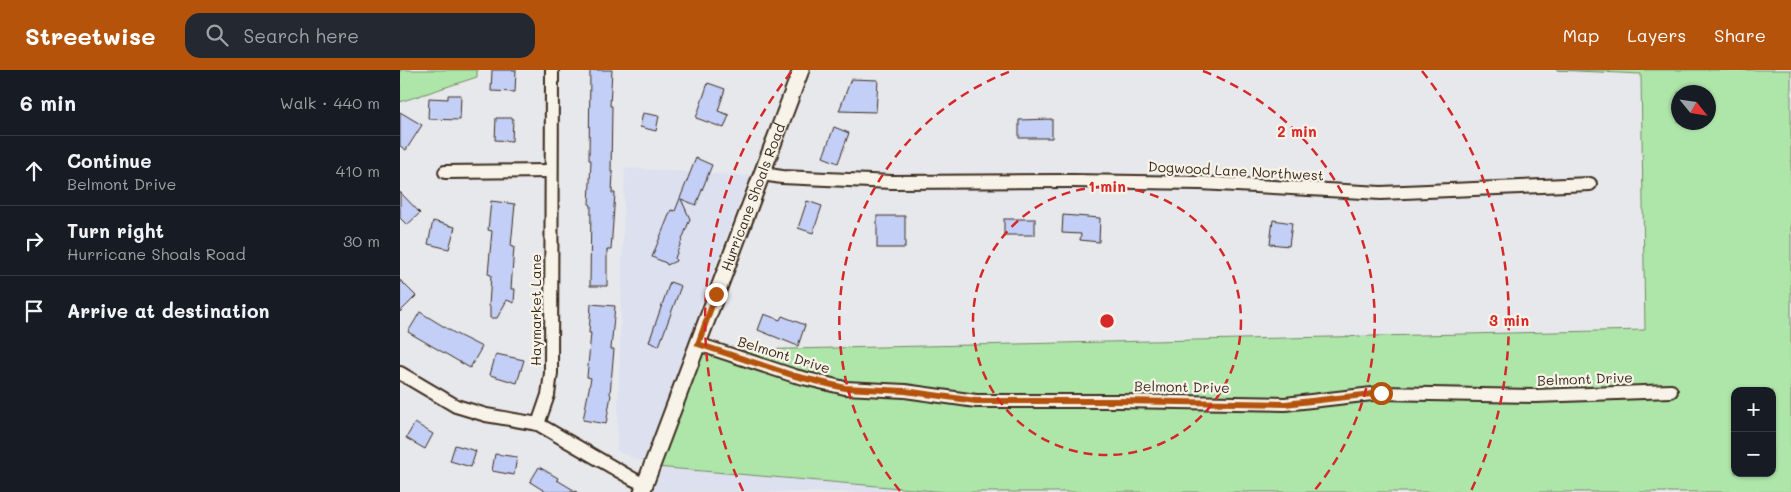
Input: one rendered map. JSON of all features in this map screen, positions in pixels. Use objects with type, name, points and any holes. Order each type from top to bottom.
[{"type":"street","name":"Haymarket Lane","points":[[538,424],[548,395],[552,373],[552,70]]},
{"type":"street","name":"Hurricane Shoals Road","points":[[643,488],[801,70]]},
{"type":"street","points":[[445,172],[551,171]]},
{"type":"street","name":"Dogwood Lane Northwest","points":[[762,174],[892,182],[1072,181],[1200,183],[1381,193],[1590,184]]},
{"type":"street","name":"Belmont Drive","points":[[698,344],[795,376],[845,388],[905,391],[976,401],[1285,404],[1381,393],[1536,396],[1671,391]]},
{"type":"street","points":[[400,373],[456,406],[486,415],[538,424],[633,480],[643,488]]},
{"type":"shaded area","points":[[625,168],[750,176],[699,307],[702,351],[656,467],[947,492],[645,492],[655,467],[617,451]]},
{"type":"green space","points":[[400,70],[477,70],[477,77],[400,102]]},
{"type":"green space","points":[[1556,70],[1791,70],[1791,492],[947,492],[656,467],[702,351],[1645,330],[1641,74]]},
{"type":"building","points":[[492,70],[516,70],[515,92],[491,91]]},
{"type":"building","points":[[590,70],[612,70],[610,106],[612,106],[611,172],[613,172],[612,193],[615,193],[611,250],[607,250],[607,286],[590,286]]},
{"type":"building","points":[[851,79],[878,80],[876,112],[839,111]]},
{"type":"building","points":[[708,83],[725,89],[718,111],[729,115],[724,128],[696,118]]},
{"type":"building","points":[[448,95],[461,95],[460,120],[428,119],[429,98],[448,99]]},
{"type":"building","points":[[400,112],[422,125],[406,150],[400,146]]},
{"type":"building","points":[[643,113],[659,116],[656,131],[640,127]]},
{"type":"building","points":[[496,118],[513,118],[512,141],[495,140]]},
{"type":"building","points":[[1052,119],[1052,138],[1019,138],[1019,120]]},
{"type":"building","points":[[834,127],[849,133],[838,163],[823,157]]},
{"type":"building","points":[[696,158],[712,165],[696,205],[681,199],[690,219],[675,258],[676,261],[667,265],[652,257],[671,210],[675,211]]},
{"type":"building","points":[[400,192],[420,213],[407,225],[400,218]]},
{"type":"building","points":[[491,201],[515,204],[511,246],[514,247],[511,289],[515,289],[514,303],[507,300],[497,318],[490,318],[489,306],[491,275],[488,274],[492,231],[488,230]]},
{"type":"building","points":[[807,201],[822,206],[813,233],[798,228]]},
{"type":"building","points":[[1063,215],[1100,218],[1099,242],[1080,240],[1081,234],[1062,233]]},
{"type":"building","points":[[877,216],[905,216],[905,248],[877,248]]},
{"type":"building","points":[[1004,219],[1035,219],[1035,235],[1004,235]]},
{"type":"building","points":[[1273,220],[1292,223],[1289,246],[1270,244]]},
{"type":"building","points":[[433,221],[455,227],[449,249],[428,244]]},
{"type":"building","points":[[400,280],[416,296],[400,312]]},
{"type":"building","points":[[670,282],[681,286],[659,346],[649,342]]},
{"type":"building","points":[[591,304],[615,306],[611,349],[614,349],[611,395],[606,424],[583,420],[591,378],[587,377],[591,333],[589,333]]},
{"type":"building","points":[[420,312],[482,347],[470,368],[408,332]]},
{"type":"building","points":[[764,314],[780,320],[782,316],[805,325],[798,346],[758,330]]},
{"type":"building","points":[[496,354],[524,360],[517,383],[490,375]]},
{"type":"building","points":[[415,423],[433,434],[425,449],[406,438]]},
{"type":"building","points":[[455,445],[476,451],[471,467],[450,461]]},
{"type":"building","points":[[495,454],[517,457],[514,475],[492,471]]},
{"type":"building","points":[[539,467],[577,492],[546,492],[530,482]]},
{"type":"route","points":[[716,294],[698,344],[795,376],[845,388],[905,391],[976,401],[1285,404],[1381,393]]}]
